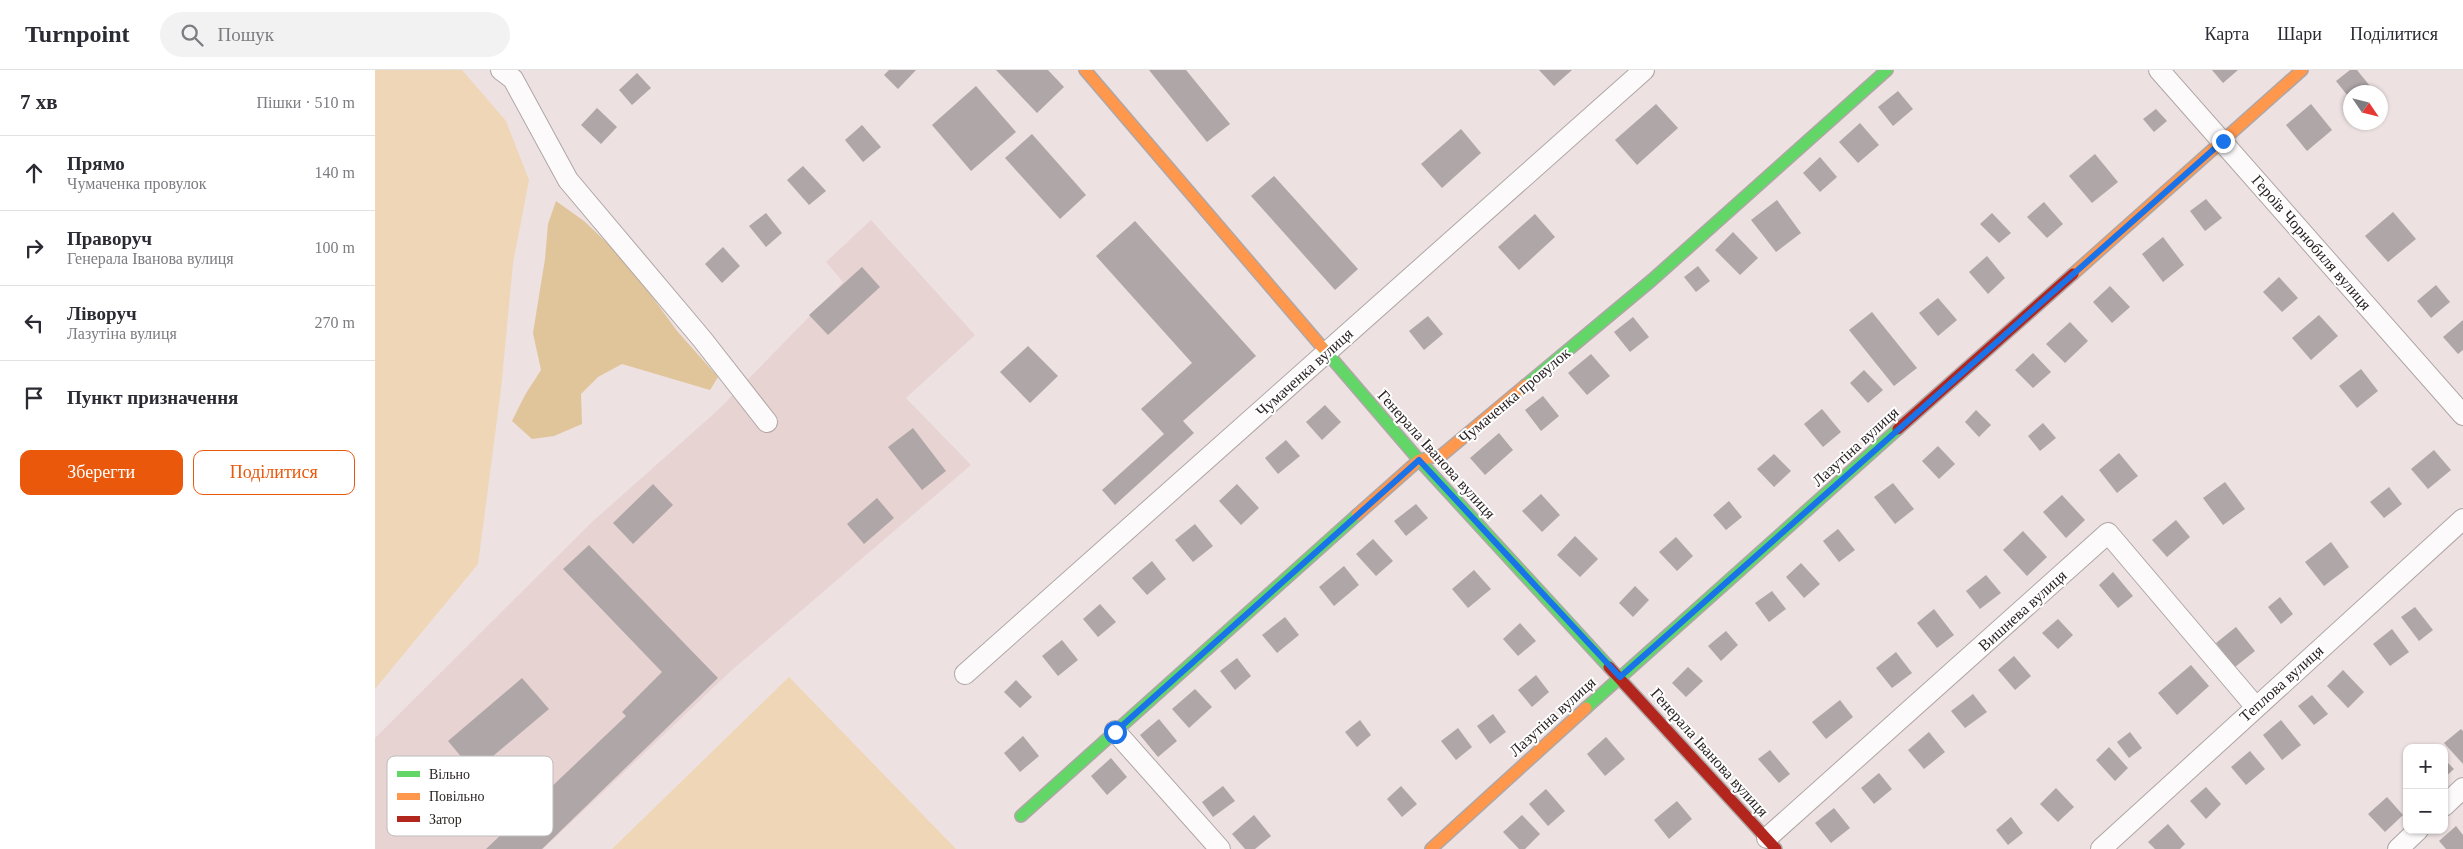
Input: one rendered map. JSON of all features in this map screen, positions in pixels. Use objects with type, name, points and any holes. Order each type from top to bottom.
[{"type":"street","name":"Генерала Іванова вулиця","points":[[1085,70],[1419,460],[1772,844]]},
{"type":"street","name":"Чумаченка вулиця","points":[[965,674],[1644,70]]},
{"type":"street","name":"Чумаченка провулок","points":[[1021,816],[1419,460],[1442,455],[1652,280],[1887,70]]},
{"type":"street","name":"Героїв Чорнобиля вулиця","points":[[2159,70],[2463,415]]},
{"type":"street","name":"Лазутіна вулиця","points":[[1431,849],[1620,677],[2302,70]]},
{"type":"street","points":[[512,73],[568,180],[767,422]]},
{"type":"street","name":"Теплова вулиця","points":[[2101,849],[2255,706],[2463,519]]},
{"type":"street","name":"Вишнева вулиця","points":[[1772,844],[2108,534],[2255,706]]},
{"type":"street","points":[[1115,732],[1220,849]]},
{"type":"street","points":[[2448,802],[2463,788]]},
{"type":"street","points":[[2398,849],[2414,834]]},
{"type":"shaded area","points":[[375,70],[462,70],[506,121],[529,180],[513,263],[501,389],[478,564],[375,689]]},
{"type":"shaded area","points":[[556,201],[584,221],[627,262],[677,331],[718,377],[710,390],[622,364],[598,377],[581,394],[582,424],[554,436],[532,439],[512,421],[525,395],[541,370],[533,333],[545,259],[548,224]]},
{"type":"shaded area","points":[[871,220],[975,335],[906,398],[971,465],[732,670],[543,849],[375,849],[375,738],[592,522],[717,411],[843,282],[826,262]]},
{"type":"shaded area","points":[[789,677],[956,849],[612,849]]},
{"type":"building","points":[[889,70],[916,70],[898,89],[884,75]]},
{"type":"building","points":[[996,70],[1048,70],[1064,87],[1037,113]]},
{"type":"building","points":[[1149,70],[1186,70],[1230,124],[1207,142]]},
{"type":"building","points":[[1539,70],[1572,70],[1554,86]]},
{"type":"building","points":[[2212,70],[2238,70],[2223,83]]},
{"type":"building","points":[[2350,70],[2357,70],[2369,85],[2343,85],[2343,90],[2336,81]]},
{"type":"building","points":[[637,73],[651,88],[632,105],[619,90]]},
{"type":"building","points":[[976,86],[1016,132],[971,171],[932,125]]},
{"type":"building","points":[[1898,91],[1913,109],[1893,126],[1878,107]]},
{"type":"building","points":[[1656,104],[1678,128],[1637,165],[1615,140]]},
{"type":"building","points":[[2311,104],[2332,130],[2307,151],[2286,125]]},
{"type":"building","points":[[597,108],[617,127],[601,144],[581,125]]},
{"type":"building","points":[[2156,109],[2167,121],[2154,132],[2143,119]]},
{"type":"building","points":[[1860,123],[1879,145],[1858,163],[1839,142]]},
{"type":"building","points":[[862,125],[881,147],[863,162],[845,140]]},
{"type":"building","points":[[1461,129],[1481,153],[1442,188],[1421,164]]},
{"type":"building","points":[[1032,134],[1086,195],[1060,219],[1005,158]]},
{"type":"building","points":[[2095,154],[2118,182],[2092,203],[2069,176]]},
{"type":"building","points":[[1820,157],[1837,177],[1820,192],[1803,173]]},
{"type":"building","points":[[803,166],[826,191],[809,205],[787,180]]},
{"type":"building","points":[[1274,176],[1358,269],[1335,290],[1251,196]]},
{"type":"building","points":[[2206,199],[2222,218],[2205,231],[2190,211]]},
{"type":"building","points":[[1777,200],[1801,233],[1776,252],[1751,220]]},
{"type":"building","points":[[2044,202],[2063,224],[2047,238],[2027,217]]},
{"type":"building","points":[[2393,212],[2416,239],[2388,262],[2365,236]]},
{"type":"building","points":[[766,213],[782,233],[766,247],[749,226]]},
{"type":"building","points":[[1992,213],[2011,233],[1999,243],[1980,224]]},
{"type":"building","points":[[1535,214],[1555,237],[1519,270],[1498,247]]},
{"type":"building","points":[[1135,221],[1256,356],[1183,421],[1194,433],[1115,505],[1102,490],[1164,434],[1141,409],[1192,363],[1096,256]]},
{"type":"building","points":[[1733,232],[1758,258],[1740,275],[1715,250]]},
{"type":"building","points":[[2163,237],[2184,265],[2163,282],[2142,254]]},
{"type":"building","points":[[723,247],[740,266],[722,283],[705,264]]},
{"type":"building","points":[[1987,256],[2005,278],[1988,294],[1969,272]]},
{"type":"building","points":[[1698,266],[1710,281],[1696,292],[1684,277]]},
{"type":"building","points":[[862,267],[880,287],[828,335],[809,315]]},
{"type":"building","points":[[2279,277],[2298,298],[2282,312],[2263,292]]},
{"type":"building","points":[[2436,285],[2450,302],[2431,318],[2417,301]]},
{"type":"building","points":[[2110,286],[2130,307],[2112,323],[2093,302]]},
{"type":"building","points":[[1938,298],[1957,320],[1938,336],[1919,313]]},
{"type":"building","points":[[1872,312],[1917,368],[1894,386],[1849,330]]},
{"type":"building","points":[[2319,315],[2338,336],[2311,360],[2292,338]]},
{"type":"building","points":[[1428,316],[1443,334],[1424,350],[1409,331]]},
{"type":"building","points":[[1633,317],[1649,337],[1630,352],[1614,332]]},
{"type":"building","points":[[2463,320],[2463,350],[2458,354],[2443,337]]},
{"type":"building","points":[[2070,322],[2088,341],[2065,363],[2046,344]]},
{"type":"building","points":[[1028,346],[1058,376],[1030,403],[1000,372]]},
{"type":"building","points":[[2033,353],[2051,372],[2033,388],[2015,370]]},
{"type":"building","points":[[1591,354],[1610,376],[1587,395],[1568,373]]},
{"type":"building","points":[[2361,369],[2378,391],[2357,408],[2339,386]]},
{"type":"building","points":[[1864,370],[1883,390],[1868,403],[1850,383]]},
{"type":"building","points":[[1543,396],[1559,416],[1541,431],[1525,410]]},
{"type":"building","points":[[1325,405],[1341,422],[1322,440],[1306,422]]},
{"type":"building","points":[[1822,409],[1841,432],[1823,447],[1804,424]]},
{"type":"building","points":[[1976,410],[1991,425],[1979,437],[1965,422]]},
{"type":"building","points":[[2043,423],[2056,438],[2040,451],[2028,436]]},
{"type":"building","points":[[913,428],[946,471],[922,490],[888,447]]},
{"type":"building","points":[[1499,433],[1513,450],[1485,475],[1470,458]]},
{"type":"building","points":[[1286,440],[1300,456],[1278,474],[1265,458]]},
{"type":"building","points":[[1938,446],[1955,464],[1939,479],[1922,461]]},
{"type":"building","points":[[2434,450],[2451,470],[2428,489],[2411,469]]},
{"type":"building","points":[[2119,453],[2138,476],[2117,493],[2099,470]]},
{"type":"building","points":[[1774,454],[1791,471],[1774,487],[1757,469]]},
{"type":"building","points":[[2225,482],[2245,509],[2223,525],[2203,498]]},
{"type":"building","points":[[1893,483],[1914,509],[1895,524],[1874,497]]},
{"type":"building","points":[[653,484],[673,505],[633,544],[613,523]]},
{"type":"building","points":[[1237,484],[1259,508],[1241,525],[1219,501]]},
{"type":"building","points":[[2389,487],[2402,504],[2384,518],[2370,502]]},
{"type":"building","points":[[1541,494],[1560,515],[1542,532],[1522,511]]},
{"type":"building","points":[[2062,495],[2085,520],[2066,538],[2043,512]]},
{"type":"building","points":[[877,498],[894,518],[864,544],[847,524]]},
{"type":"building","points":[[1729,501],[1742,517],[1726,530],[1713,515]]},
{"type":"building","points":[[1416,504],[1428,518],[1406,536],[1394,521]]},
{"type":"building","points":[[2176,520],[2190,537],[2167,557],[2152,540]]},
{"type":"building","points":[[1195,524],[1213,546],[1193,562],[1175,540]]},
{"type":"building","points":[[1838,529],[1855,550],[1839,562],[1823,541]]},
{"type":"building","points":[[2023,531],[2047,557],[2027,576],[2003,550]]},
{"type":"building","points":[[1575,536],[1598,559],[1580,577],[1557,555]]},
{"type":"building","points":[[1676,537],[1693,556],[1677,571],[1659,552]]},
{"type":"building","points":[[1373,539],[1393,561],[1376,576],[1356,554]]},
{"type":"building","points":[[2331,542],[2349,567],[2324,586],[2305,562]]},
{"type":"building","points":[[589,545],[718,678],[542,849],[486,849],[500,836],[553,836],[553,785],[626,716],[622,712],[662,672],[563,569]]},
{"type":"building","points":[[1152,561],[1166,579],[1147,595],[1132,578]]},
{"type":"building","points":[[1801,563],[1820,584],[1804,598],[1786,577]]},
{"type":"building","points":[[1344,566],[1359,585],[1334,606],[1319,587]]},
{"type":"building","points":[[1474,570],[1491,589],[1468,608],[1452,589]]},
{"type":"building","points":[[2113,572],[2133,596],[2118,608],[2099,585]]},
{"type":"building","points":[[1986,575],[2001,593],[1980,609],[1966,591]]},
{"type":"building","points":[[1635,586],[1649,600],[1633,617],[1619,603]]},
{"type":"building","points":[[1772,591],[1786,609],[1769,622],[1755,603]]},
{"type":"building","points":[[2280,597],[2293,614],[2281,624],[2268,607]]},
{"type":"building","points":[[1100,604],[1116,622],[1098,637],[1083,619]]},
{"type":"building","points":[[2415,607],[2433,630],[2419,641],[2401,617]]},
{"type":"building","points":[[1934,609],[1954,635],[1937,648],[1917,623]]},
{"type":"building","points":[[1285,617],[1299,635],[1277,653],[1262,635]]},
{"type":"building","points":[[2058,619],[2073,635],[2058,649],[2042,633]]},
{"type":"building","points":[[1520,623],[1536,641],[1518,656],[1503,639]]},
{"type":"building","points":[[2236,627],[2255,651],[2235,667],[2216,643]]},
{"type":"building","points":[[2392,629],[2409,652],[2390,666],[2373,644]]},
{"type":"building","points":[[1726,631],[1738,645],[1721,661],[1708,646]]},
{"type":"building","points":[[1062,640],[1078,660],[1058,676],[1042,656]]},
{"type":"building","points":[[1896,652],[1912,673],[1892,688],[1876,668]]},
{"type":"building","points":[[2014,656],[2031,676],[2015,690],[1998,670]]},
{"type":"building","points":[[1237,658],[1251,676],[1235,690],[1220,671]]},
{"type":"building","points":[[2191,665],[2209,686],[2177,715],[2158,693]]},
{"type":"building","points":[[1688,667],[1703,681],[1686,697],[1672,683]]},
{"type":"building","points":[[2343,670],[2364,692],[2348,708],[2327,686]]},
{"type":"building","points":[[1536,675],[1549,692],[1532,707],[1518,690]]},
{"type":"building","points":[[522,678],[549,709],[493,756],[461,756],[448,741]]},
{"type":"building","points":[[1016,680],[1032,697],[1020,708],[1004,692]]},
{"type":"building","points":[[1195,689],[1212,707],[1189,728],[1172,709]]},
{"type":"building","points":[[1973,694],[1987,712],[1965,728],[1951,711]]},
{"type":"building","points":[[2312,695],[2328,714],[2314,725],[2298,706]]},
{"type":"building","points":[[1840,700],[1853,717],[1826,739],[1812,722]]},
{"type":"building","points":[[1493,714],[1506,732],[1490,744],[1477,726]]},
{"type":"building","points":[[1159,719],[1177,741],[1158,757],[1140,735]]},
{"type":"building","points":[[1360,720],[1371,735],[1357,747],[1345,732]]},
{"type":"building","points":[[2281,720],[2301,745],[2282,760],[2263,735]]},
{"type":"building","points":[[1458,728],[1472,747],[1456,760],[1441,741]]},
{"type":"building","points":[[2461,729],[2463,731],[2463,764],[2448,747],[2448,744],[2444,743]]},
{"type":"building","points":[[1929,732],[1945,752],[1924,769],[1908,750]]},
{"type":"building","points":[[2130,732],[2142,748],[2129,758],[2117,742]]},
{"type":"building","points":[[1023,736],[1039,756],[1020,772],[1004,753]]},
{"type":"building","points":[[1606,737],[1625,759],[1605,776],[1587,754]]},
{"type":"building","points":[[2109,747],[2128,768],[2115,781],[2096,760]]},
{"type":"building","points":[[1770,750],[1790,774],[1779,783],[1758,759]]},
{"type":"building","points":[[2250,751],[2265,769],[2246,785],[2231,767]]},
{"type":"building","points":[[1111,758],[1127,777],[1107,795],[1091,776]]},
{"type":"building","points":[[2448,763],[2454,769],[2448,774]]},
{"type":"building","points":[[1879,773],[1892,789],[1874,804],[1861,788]]},
{"type":"building","points":[[1223,786],[1235,801],[1213,817],[1202,802]]},
{"type":"building","points":[[1401,786],[1417,804],[1402,817],[1387,799]]},
{"type":"building","points":[[2206,787],[2221,804],[2206,819],[2190,801]]},
{"type":"building","points":[[2056,788],[2074,807],[2058,822],[2040,804]]},
{"type":"building","points":[[1546,789],[1565,811],[1548,826],[1529,804]]},
{"type":"building","points":[[2387,797],[2403,815],[2385,832],[2368,814]]},
{"type":"building","points":[[1677,801],[1692,819],[1669,839],[1654,820]]},
{"type":"building","points":[[1834,808],[1850,828],[1831,843],[1815,823]]},
{"type":"building","points":[[1254,815],[1271,836],[1255,849],[1245,849],[1232,834]]},
{"type":"building","points":[[1522,815],[1540,834],[1525,849],[1519,849],[1503,832]]},
{"type":"building","points":[[2011,817],[2023,833],[2008,845],[1996,830]]},
{"type":"building","points":[[2168,824],[2185,844],[2180,849],[2155,849],[2148,842]]},
{"type":"building","points":[[2456,826],[2463,835],[2463,849],[2446,849],[2439,841]]},
{"type":"traffic: fast","points":[[1526,385],[1652,280],[1887,70]]},
{"type":"traffic: fast","points":[[1322,347],[1419,460],[1609,667]]},
{"type":"traffic: fast","points":[[1586,708],[1898,429]]},
{"type":"traffic: fast","points":[[1021,816],[1357,515]]},
{"type":"traffic: slow","points":[[1085,70],[1322,347]]},
{"type":"traffic: slow","points":[[2073,274],[2302,70]]},
{"type":"traffic: slow","points":[[1357,515],[1419,460],[1442,455],[1526,385]]},
{"type":"traffic: slow","points":[[1431,849],[1586,708]]},
{"type":"traffic: jam","points":[[1898,429],[2073,274]]},
{"type":"traffic: jam","points":[[1609,667],[1776,849]]},
{"type":"route","points":[[1115,732],[1419,460],[1620,677],[2223,141]]}]
